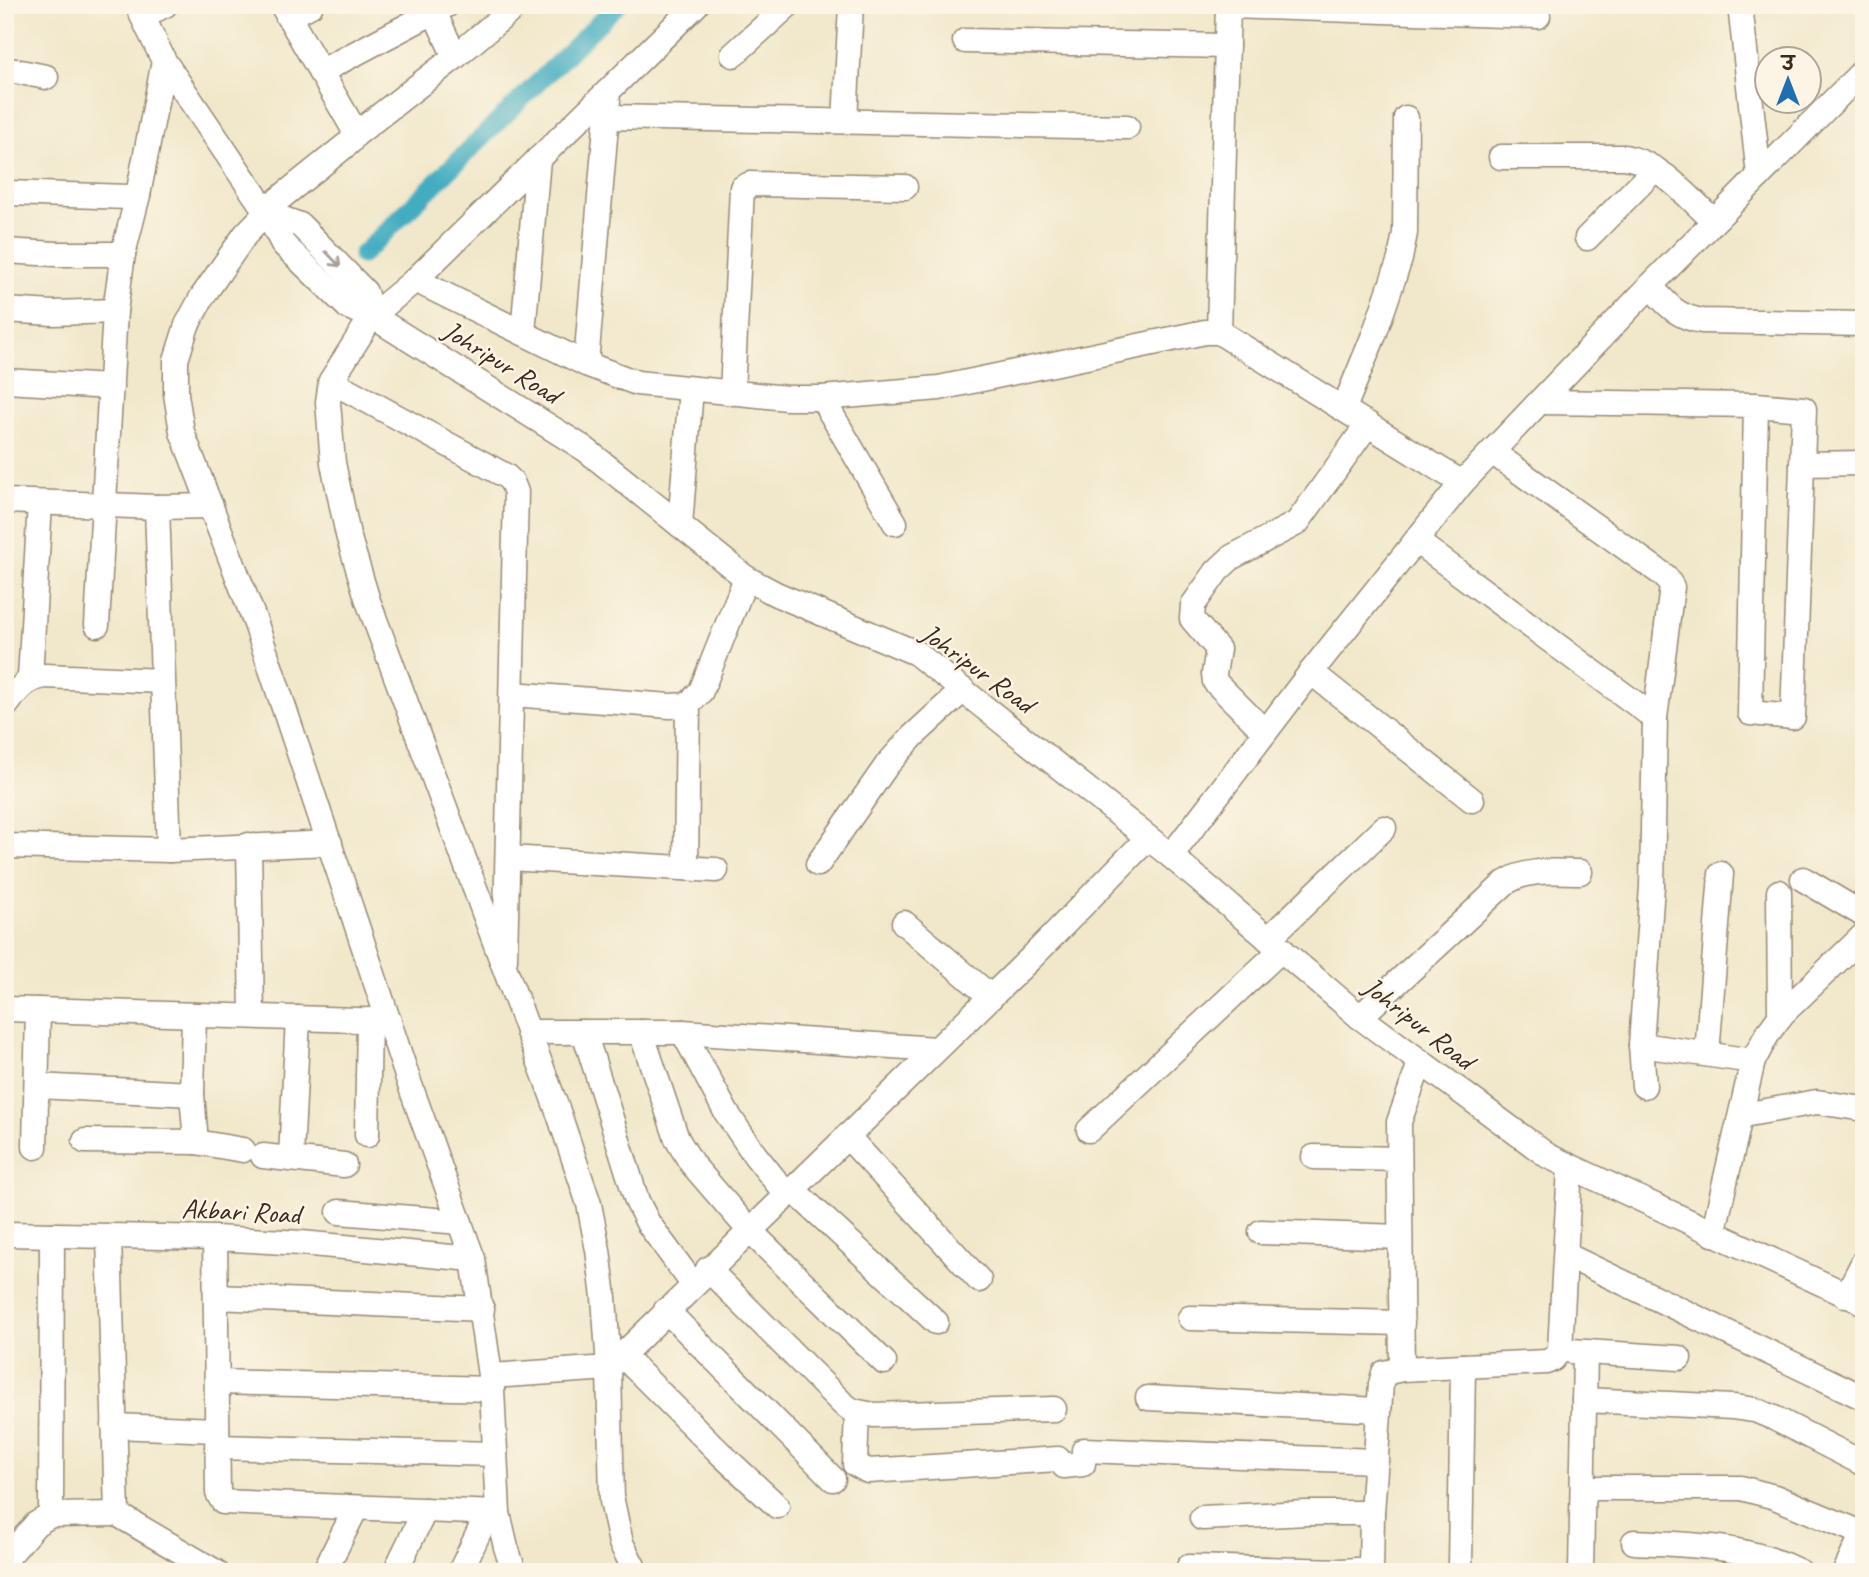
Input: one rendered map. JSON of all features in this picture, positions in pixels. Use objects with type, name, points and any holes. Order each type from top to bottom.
[{"type":"street","points":[[140,11],[165,5]]},
{"type":"street","points":[[311,5],[285,11],[355,135]]},
{"type":"street","points":[[514,1572],[493,1513],[495,1454],[491,1383],[473,1259],[379,1021],[330,843],[256,624],[182,432],[176,394],[176,360],[187,326],[202,298],[244,235],[290,189],[517,5]]},
{"type":"street","points":[[636,1572],[621,1543],[612,1502],[615,1361],[589,1204],[559,1114],[368,601],[348,535],[333,463],[328,402],[331,382],[362,305],[415,280],[696,5]]},
{"type":"street","points":[[733,55],[788,5]]},
{"type":"street","points":[[845,121],[851,5]]},
{"type":"street","points":[[1219,332],[1228,5],[1538,16]]},
{"type":"street","points":[[1741,5],[1759,176]]},
{"type":"street","points":[[320,72],[437,8],[455,57]]},
{"type":"street","name":"Johripur Road","points":[[140,11],[164,61],[267,213],[283,244],[362,305],[585,449],[746,578],[776,594],[916,653],[1171,856],[1360,1017],[1548,1156],[1855,1299]]},
{"type":"street","points":[[965,41],[1227,46]]},
{"type":"street","points":[[97,625],[115,311],[123,254],[138,195],[164,61]]},
{"type":"street","points":[[5,69],[46,76]]},
{"type":"street","points":[[1171,856],[1311,672],[1462,483],[1650,286],[1864,69]]},
{"type":"street","points":[[586,364],[609,90]]},
{"type":"street","points":[[607,117],[1127,127]]},
{"type":"street","points":[[1344,408],[1374,334],[1401,252],[1405,233],[1406,118]]},
{"type":"street","points":[[1501,157],[1639,159],[1655,169],[1714,221]]},
{"type":"street","points":[[523,333],[538,159]]},
{"type":"street","points":[[1587,238],[1655,169]]},
{"type":"street","points":[[732,393],[742,188],[750,184],[905,187]]},
{"type":"street","points":[[8,193],[128,197],[138,195]]},
{"type":"street","points":[[267,213],[300,225],[362,305]]},
{"type":"street","points":[[5,251],[123,254]]},
{"type":"street","points":[[415,280],[586,364],[637,383],[732,393],[822,398],[939,388],[1205,332],[1219,332],[1462,483]]},
{"type":"street","points":[[1650,286],[1676,313],[1685,318],[1702,321],[1864,324]]},
{"type":"street","points":[[5,310],[53,313],[115,311]]},
{"type":"street","points":[[5,381],[111,387]]},
{"type":"street","points":[[331,382],[506,476],[512,482],[517,503],[505,971]]},
{"type":"street","points":[[680,525],[691,389]]},
{"type":"street","points":[[822,398],[895,523]]},
{"type":"street","points":[[1540,402],[1756,405],[1804,410],[1793,717],[1750,713],[1756,405]]},
{"type":"street","points":[[1265,732],[1215,682],[1218,649],[1192,619],[1192,605],[1217,571],[1232,557],[1297,523],[1368,424]]},
{"type":"street","points":[[1492,452],[1670,581],[1673,593],[1655,718],[1652,886],[1641,1045],[1643,1086]]},
{"type":"street","points":[[1802,464],[1864,463]]},
{"type":"street","points":[[5,502],[211,506]]},
{"type":"street","points":[[30,678],[40,503]]},
{"type":"street","points":[[157,507],[169,850]]},
{"type":"street","points":[[1416,541],[1655,718]]},
{"type":"street","points":[[686,868],[688,705],[701,691],[746,578]]},
{"type":"street","points":[[1311,672],[1472,800]]},
{"type":"street","points":[[5,708],[18,689],[30,678],[65,676],[163,681]]},
{"type":"street","points":[[818,864],[887,765],[912,737],[962,690]]},
{"type":"street","points":[[512,694],[670,706],[688,705]]},
{"type":"street","points":[[1089,1130],[1275,944],[1384,828]]},
{"type":"street","points":[[217,1382],[491,1383],[517,1374],[579,1370],[615,1361],[991,997],[1148,838]]},
{"type":"street","points":[[5,846],[169,850],[330,843]]},
{"type":"street","points":[[249,845],[252,1016]]},
{"type":"street","points":[[508,858],[716,870]]},
{"type":"street","points":[[1360,1017],[1505,883],[1516,876],[1535,872],[1580,872]]},
{"type":"street","points":[[1707,1054],[1721,874]]},
{"type":"street","points":[[1803,879],[1864,915]]},
{"type":"street","points":[[1779,892],[1780,1017]]},
{"type":"street","points":[[904,922],[991,997]]},
{"type":"street","points":[[1713,1234],[1753,1061],[1768,1032],[1780,1017],[1864,935]]},
{"type":"street","points":[[5,1009],[379,1021]]},
{"type":"street","points":[[35,1147],[38,1010]]},
{"type":"street","points":[[194,1015],[192,1094],[196,1142]]},
{"type":"street","points":[[291,1157],[298,1018]]},
{"type":"street","points":[[367,1135],[379,1021]]},
{"type":"street","points":[[528,1032],[683,1032],[936,1049]]},
{"type":"street","points":[[584,1032],[637,1201],[648,1223],[700,1277],[843,1404],[857,1412],[874,1415],[1054,1409]]},
{"type":"street","points":[[641,1032],[677,1139],[692,1164],[749,1230],[884,1362]]},
{"type":"street","points":[[683,1032],[726,1112],[755,1155],[789,1191],[936,1322]]},
{"type":"street","points":[[1641,1045],[1753,1061]]},
{"type":"street","points":[[1402,1369],[1399,1122],[1420,1063]]},
{"type":"street","points":[[37,1086],[192,1094]]},
{"type":"street","points":[[1742,1115],[1817,1102],[1864,1110]]},
{"type":"street","points":[[846,1136],[979,1280]]},
{"type":"street","points":[[85,1141],[196,1142],[253,1153],[344,1165]]},
{"type":"street","points":[[1314,1157],[1399,1159]]},
{"type":"street","points":[[1189,1567],[1371,1570],[1372,1513],[1384,1373],[1402,1369],[1546,1362],[1553,1359],[1560,1350],[1570,1167]]},
{"type":"street","points":[[339,1212],[460,1222]]},
{"type":"street","points":[[1261,1232],[1400,1237]]},
{"type":"street","name":"Akbari Road","points":[[5,1234],[215,1238],[473,1259]]},
{"type":"street","points":[[51,1515],[52,1235]]},
{"type":"street","points":[[109,1237],[117,1514]]},
{"type":"street","points":[[215,1238],[218,1493],[223,1502],[493,1513]]},
{"type":"street","points":[[1566,1255],[1864,1398]]},
{"type":"street","points":[[1855,1299],[1864,1261]]},
{"type":"street","points":[[217,1297],[482,1309]]},
{"type":"street","points":[[666,1310],[833,1479]]},
{"type":"street","points":[[1190,1318],[1402,1323]]},
{"type":"street","points":[[1560,1350],[1679,1359]]},
{"type":"street","points":[[1581,1572],[1585,1353]]},
{"type":"street","points":[[615,1361],[777,1506]]},
{"type":"street","points":[[1460,1565],[1463,1366]]},
{"type":"street","points":[[1148,1398],[1379,1410]]},
{"type":"street","points":[[1584,1401],[1755,1410],[1864,1464]]},
{"type":"street","points":[[857,1412],[855,1464],[868,1471],[1058,1459],[1064,1466],[1083,1464],[1084,1450],[1376,1461]]},
{"type":"street","points":[[114,1426],[217,1438],[495,1454]]},
{"type":"street","points":[[1583,1488],[1741,1488],[1775,1496],[1863,1533],[1844,1572]]},
{"type":"street","points":[[324,1572],[356,1508]]},
{"type":"street","points":[[395,1572],[425,1510]]},
{"type":"street","points":[[460,1572],[493,1513]]},
{"type":"street","points":[[1202,1518],[1372,1513]]},
{"type":"street","points":[[5,1560],[36,1524],[51,1515],[117,1514],[216,1572]]},
{"type":"street","points":[[1634,1542],[1711,1545],[1745,1551],[1777,1560],[1800,1572]]},
{"type":"waterway","points":[[362,255],[617,5]]}]
